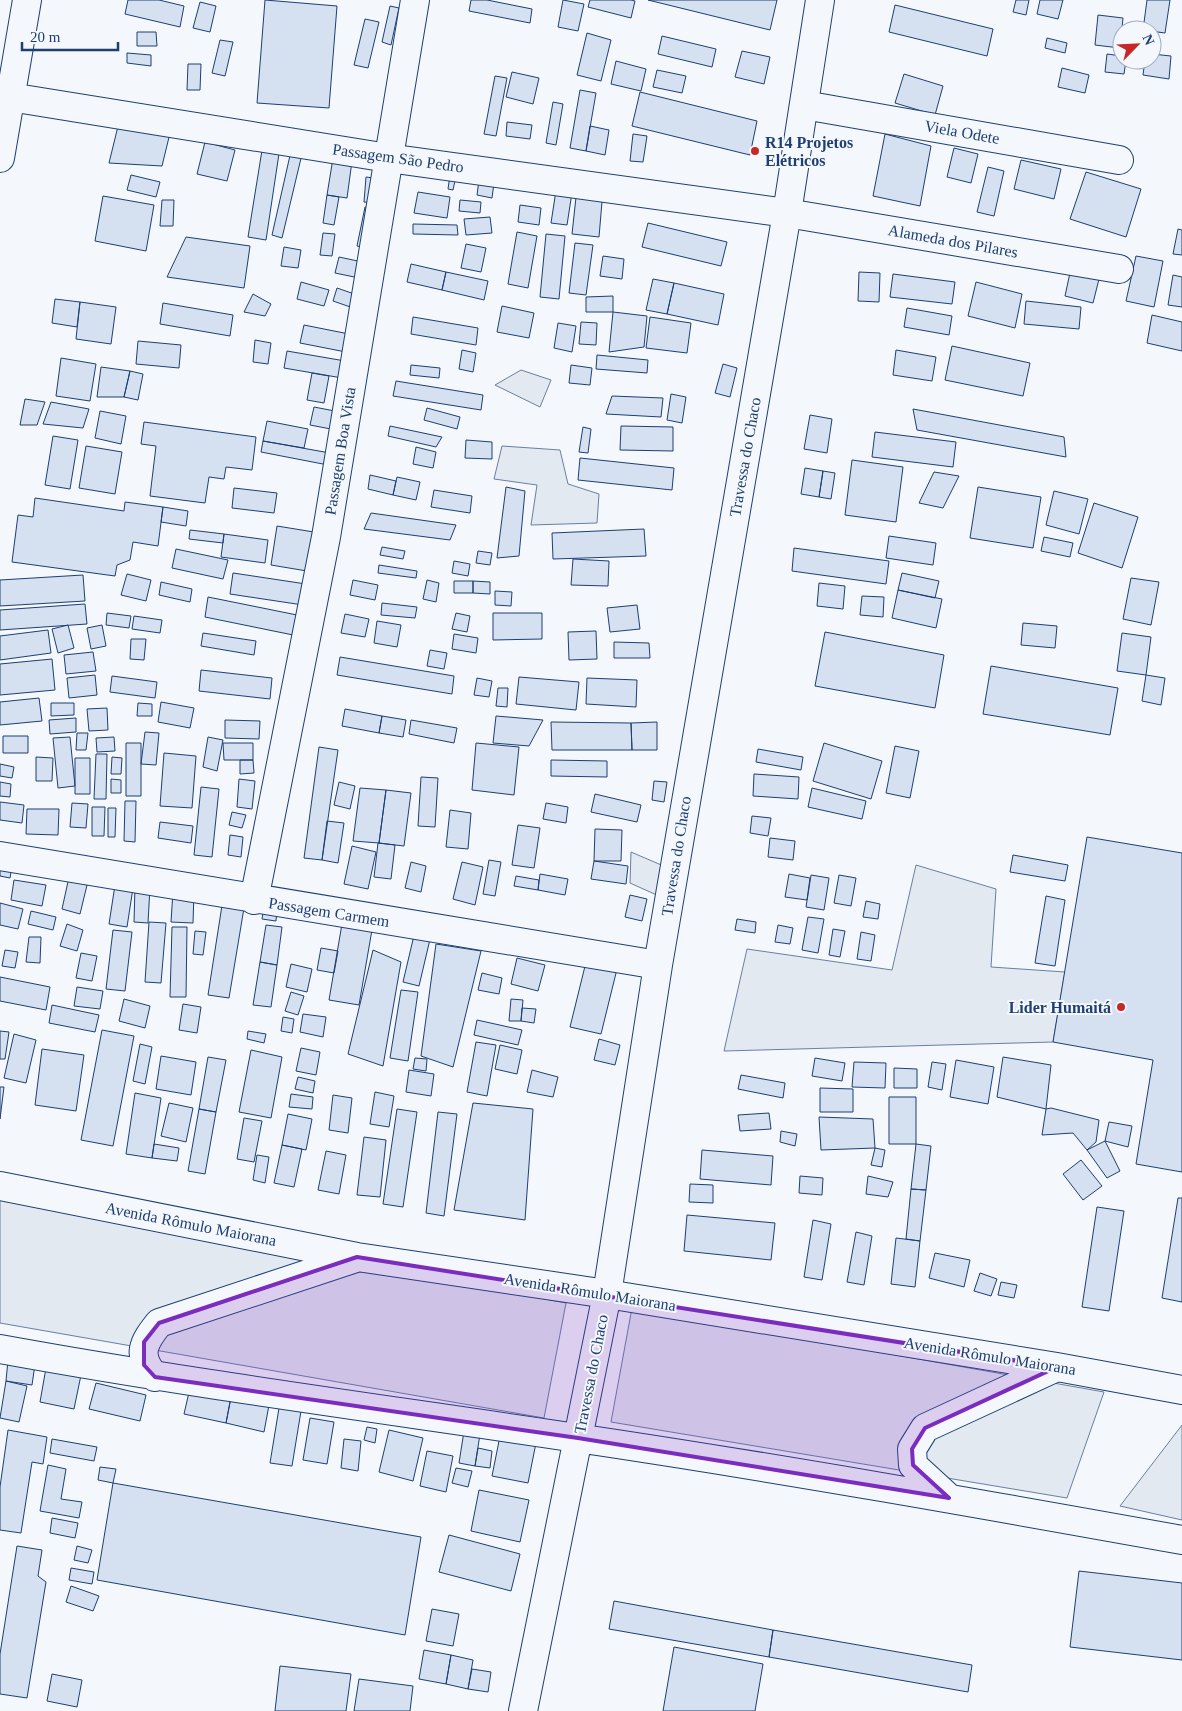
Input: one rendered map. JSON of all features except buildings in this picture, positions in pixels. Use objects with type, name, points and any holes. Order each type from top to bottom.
[{"type":"street","points":[[0,158],[26,0]]},
{"type":"street","name":"Passagem Boa Vista","points":[[254,900],[326,537],[415,0]]},
{"type":"street","name":"Travessa do Chaco","points":[[523,1711],[608,1294],[658,966],[788,213],[820,0]]},
{"type":"street","name":"Passagem São Pedro","points":[[10,97],[388,158],[788,213]]},
{"type":"street","name":"Viela Odete","points":[[804,105],[1119,160]]},
{"type":"street","name":"Alameda dos Pilares","points":[[788,213],[1119,269]]},
{"type":"street","name":"Passagem Carmem","points":[[0,856],[254,900],[658,966]]},
{"type":"street","name":"Avenida Rômulo Maiorana","points":[[0,1186],[357,1257],[608,1294],[1057,1367],[1182,1390]]},
{"type":"street","points":[[155,1377],[144,1365],[144,1342],[159,1323],[357,1257]]},
{"type":"street","points":[[0,1349],[155,1377],[578,1438],[949,1498],[1182,1540]]},
{"type":"street","points":[[949,1498],[914,1465],[912,1449],[925,1428],[1057,1367]]},
{"type":"highlighted area","points":[[357,1257],[1057,1367],[925,1428],[912,1449],[913,1465],[949,1498],[578,1438],[155,1377],[144,1365],[144,1342],[159,1323]]},
{"type":"shaded area","points":[[521,370],[551,380],[540,407],[495,385]]},
{"type":"shaded area","points":[[502,446],[560,450],[568,484],[599,494],[597,523],[531,525],[537,485],[494,479]]},
{"type":"shaded area","points":[[631,852],[666,867],[659,896],[630,883]]},
{"type":"shaded area","points":[[916,865],[996,889],[991,967],[1065,972],[1053,1042],[724,1051],[747,949],[892,970]]},
{"type":"shaded area","points":[[0,1196],[566,1303],[544,1418],[0,1323]]},
{"type":"shaded area","points":[[632,1308],[1104,1392],[1067,1498],[611,1422]]},
{"type":"shaded area","points":[[1182,1425],[1182,1520],[1120,1506]]},
{"type":"place","name":"R14 Projetos Elétricos","points":[[755,151]]},
{"type":"place","name":"Lider Humaitá","points":[[1121,1007]]}]
